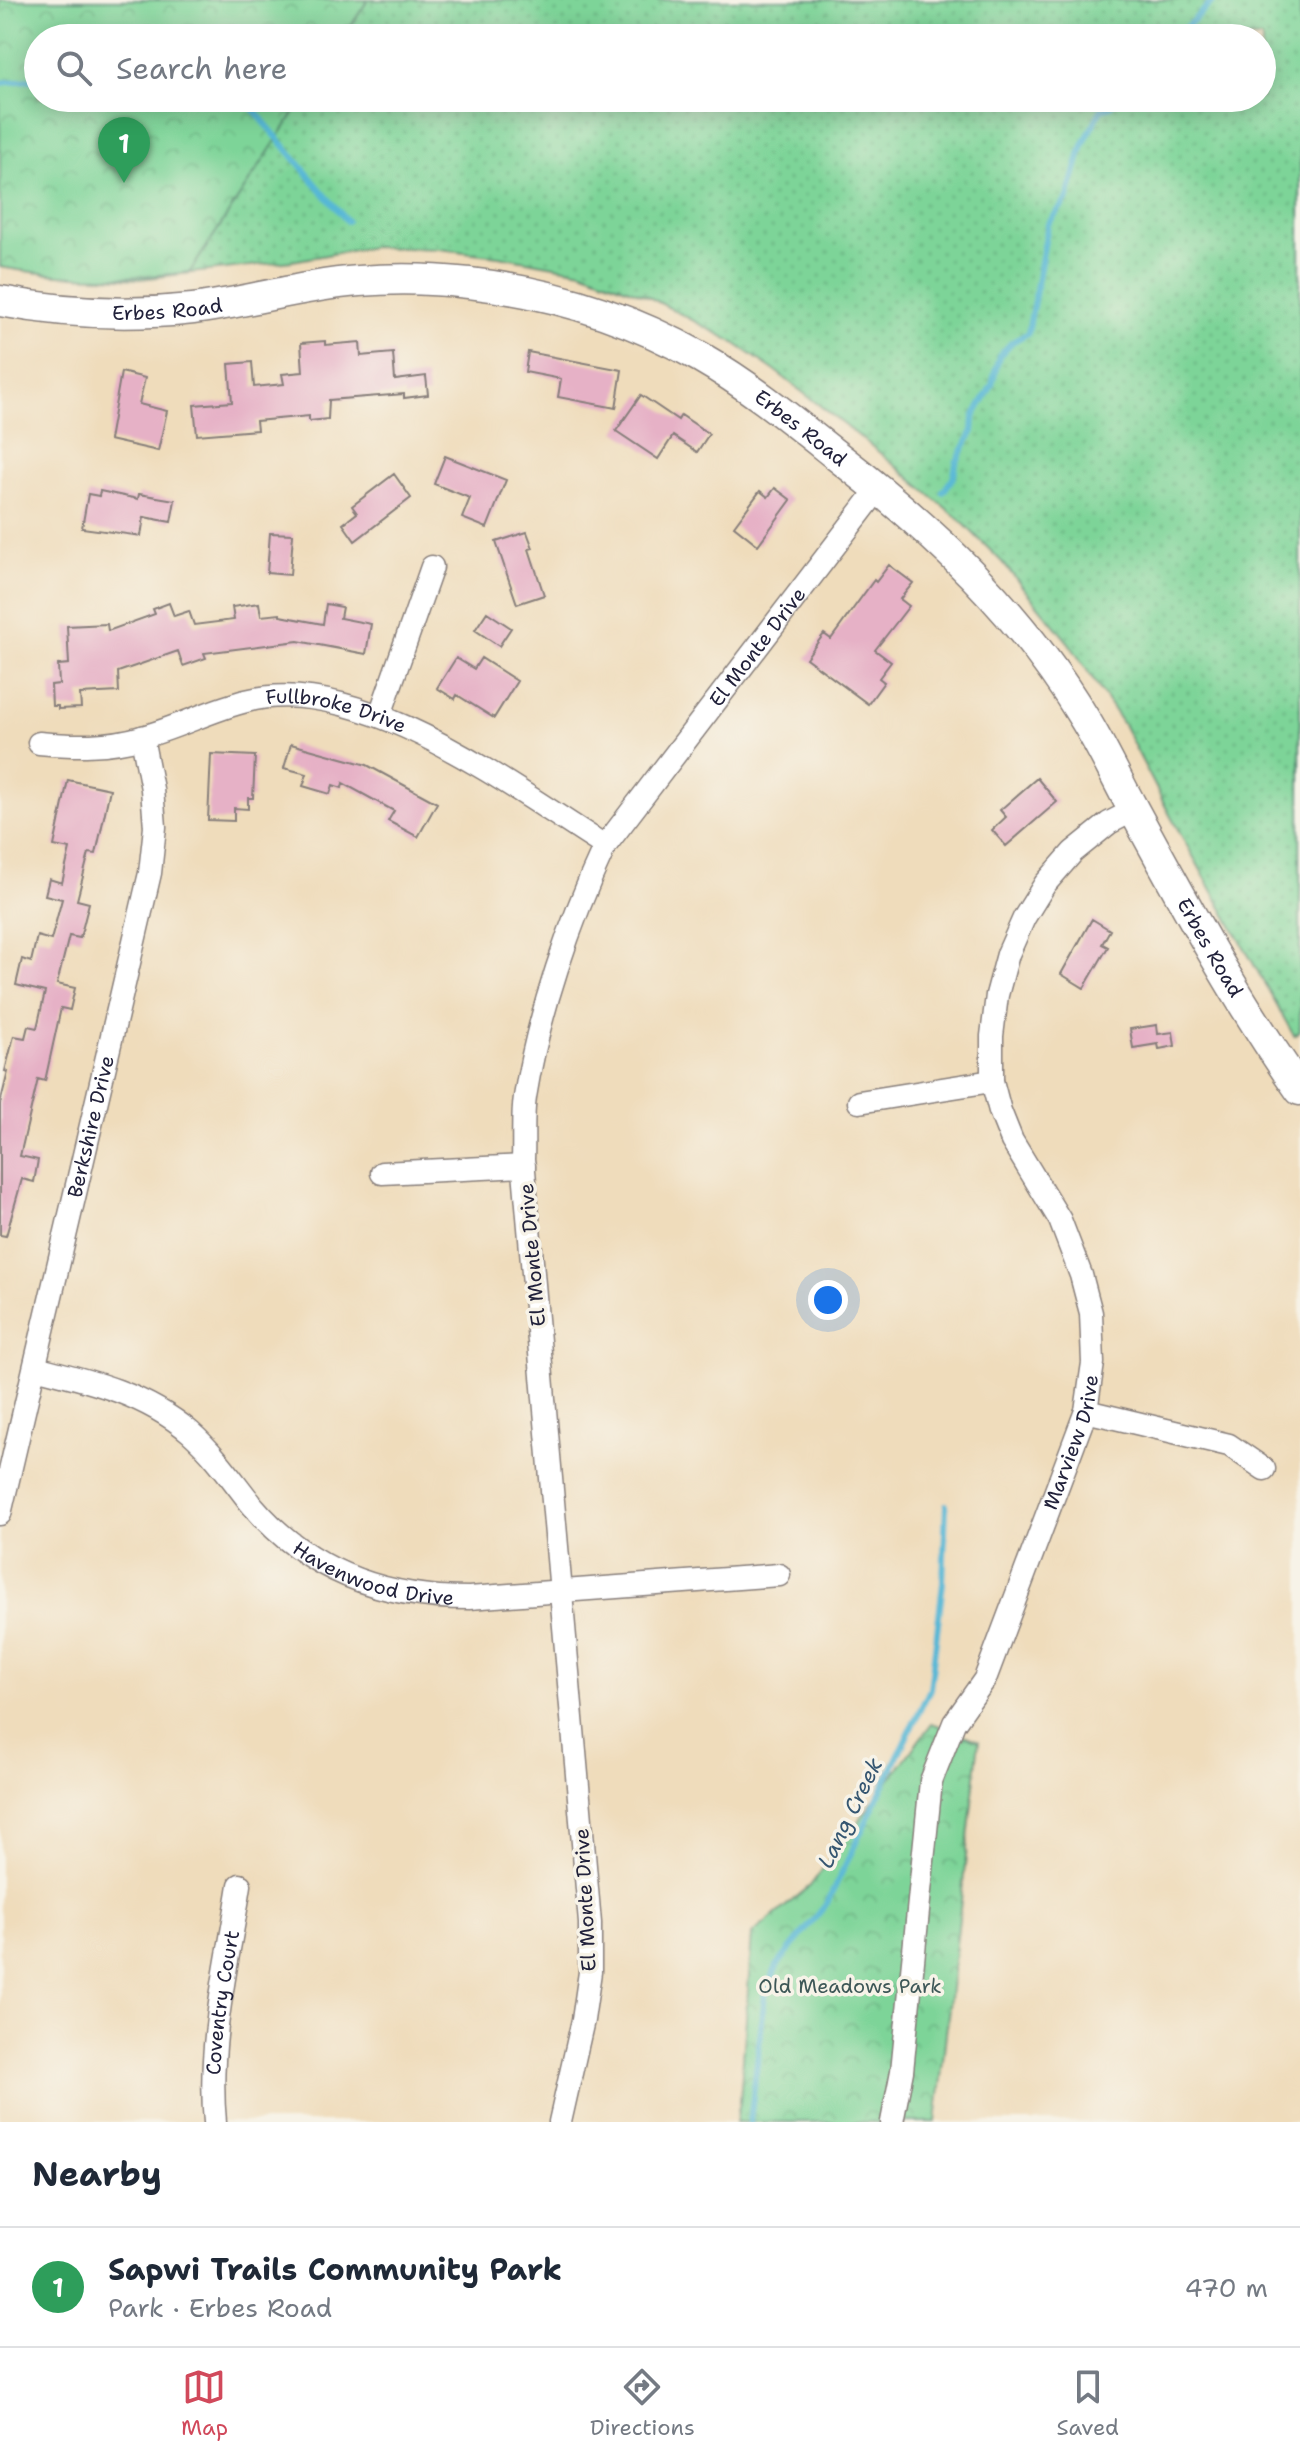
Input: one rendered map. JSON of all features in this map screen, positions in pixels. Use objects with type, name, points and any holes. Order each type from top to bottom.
[{"type":"main road","name":"Erbes Road","points":[[0,301],[57,310],[122,314],[188,309],[343,283],[387,280],[465,282],[579,304],[702,358],[758,395],[879,488],[962,561],[1025,631],[1084,717],[1224,972],[1300,1090]]},
{"type":"street","name":"El Monte Drive","points":[[560,2122],[583,2020],[590,1972],[590,1923],[524,1166],[525,1100],[535,1048],[575,914],[605,846],[879,488]]},
{"type":"street","points":[[380,715],[432,567]]},
{"type":"street","name":"Fullbroke Drive","points":[[39,743],[89,745],[142,737],[247,700],[271,697],[319,699],[380,715],[425,735],[605,846]]},
{"type":"street","name":"Berkshire Drive","points":[[0,1514],[150,873],[155,827],[152,789],[142,737]]},
{"type":"street","name":"Marview Drive","points":[[892,2122],[902,2071],[931,1781],[954,1723],[985,1679],[1086,1411],[1093,1363],[1091,1313],[1081,1275],[1060,1220],[1012,1141],[992,1081],[992,1036],[997,995],[1008,954],[1024,918],[1045,884],[1073,852],[1109,823],[1134,810]]},
{"type":"street","points":[[859,1102],[992,1081]]},
{"type":"street","points":[[382,1173],[524,1166]]},
{"type":"street","name":"Havenwood Drive","points":[[35,1367],[106,1385],[164,1413],[211,1452],[255,1508],[281,1534],[316,1560],[351,1578],[391,1591],[435,1598],[469,1598],[779,1575]]},
{"type":"street","points":[[1086,1411],[1229,1445],[1264,1469]]},
{"type":"street","name":"Coventry Court","points":[[215,2122],[212,2088],[215,2050],[240,1885]]},
{"type":"green space","points":[[0,0],[1300,0],[1300,1031],[1294,1036],[1171,817],[1124,726],[1069,643],[1002,562],[959,519],[874,448],[778,373],[730,340],[647,296],[582,271],[439,249],[372,247],[292,261],[140,279],[48,274],[0,267]]},
{"type":"green space","points":[[0,0],[368,0],[352,24],[24,24],[24,112],[295,112],[190,272],[119,277],[71,276],[0,267]]},
{"type":"green space","name":"Old Meadows Park","points":[[932,1723],[979,1741],[936,2122],[736,2122],[752,1934],[810,1886]]},
{"type":"building","points":[[325,341],[325,345],[360,342],[361,356],[393,353],[395,380],[426,376],[428,395],[329,400],[328,419],[309,421],[309,416],[256,421],[257,430],[197,435],[194,405],[232,402],[229,364],[252,362],[254,387],[284,384],[282,374],[303,372],[301,343]]},
{"type":"building","points":[[528,352],[622,370],[616,408],[558,397],[561,379],[525,372]]},
{"type":"building","points":[[121,372],[145,378],[139,404],[167,411],[158,451],[109,440]]},
{"type":"building","points":[[641,395],[678,420],[681,415],[709,434],[697,452],[673,436],[658,459],[616,431]]},
{"type":"building","points":[[445,456],[506,480],[487,528],[462,518],[470,498],[434,484]]},
{"type":"building","points":[[394,474],[411,498],[355,541],[343,524],[357,513],[352,506]]},
{"type":"building","points":[[775,488],[791,500],[758,545],[734,526],[760,491],[768,497]]},
{"type":"building","points":[[100,491],[138,499],[139,494],[175,500],[171,522],[144,517],[141,536],[82,528],[88,494],[99,496]]},
{"type":"building","points":[[527,532],[533,548],[529,549],[544,595],[517,604],[496,542]]},
{"type":"building","points":[[270,533],[293,534],[290,575],[267,573]]},
{"type":"building","points":[[889,565],[913,583],[900,599],[909,606],[875,650],[891,662],[879,678],[884,682],[868,704],[806,658],[824,634],[831,639],[874,580],[876,582]]},
{"type":"building","points":[[169,603],[174,616],[189,611],[194,625],[234,620],[232,607],[259,603],[261,616],[280,614],[323,624],[326,604],[342,607],[340,618],[371,624],[366,654],[298,641],[204,653],[206,658],[183,666],[178,651],[118,672],[119,692],[80,694],[81,708],[58,709],[58,706],[52,706],[51,685],[59,684],[58,665],[69,664],[67,626],[107,624],[108,631],[155,614],[153,609]]},
{"type":"building","points":[[487,612],[511,628],[499,646],[475,630]]},
{"type":"building","points":[[456,658],[474,669],[481,658],[517,681],[494,718],[457,695],[455,699],[437,688]]},
{"type":"building","points":[[291,744],[367,765],[437,803],[418,837],[388,821],[394,811],[343,783],[342,788],[333,785],[330,794],[303,786],[307,774],[284,768]]},
{"type":"building","points":[[211,754],[255,756],[253,798],[248,798],[248,809],[234,808],[234,821],[208,820]]},
{"type":"building","points":[[1037,778],[1057,802],[1006,846],[992,830],[1006,817],[1000,810]]},
{"type":"building","points":[[68,780],[110,789],[96,854],[89,853],[77,900],[89,903],[80,938],[69,936],[57,984],[75,988],[70,1010],[61,1008],[45,1081],[38,1079],[20,1156],[38,1160],[34,1182],[22,1179],[6,1236],[0,1235],[0,1104],[8,1072],[5,1071],[14,1036],[25,1038],[28,1026],[37,1028],[45,992],[16,985],[22,959],[31,962],[37,936],[51,940],[62,899],[45,895],[49,879],[62,883],[70,849],[54,846]]},
{"type":"building","points":[[1092,919],[1110,930],[1102,944],[1108,947],[1084,988],[1061,974]]},
{"type":"building","points":[[1157,1025],[1158,1034],[1173,1032],[1175,1046],[1159,1049],[1158,1044],[1133,1048],[1130,1029]]},
{"type":"waterway","points":[[1189,24],[1214,0]]},
{"type":"waterway","name":"Lang Creek","points":[[0,83],[24,80]]},
{"type":"waterway","name":"Lang Creek","points":[[256,112],[347,221]]},
{"type":"waterway","points":[[943,492],[954,476],[956,463],[973,431],[974,417],[992,385],[999,356],[1012,342],[1028,333],[1048,224],[1068,198],[1083,145],[1100,112]]},
{"type":"waterway","name":"Lang Creek","points":[[750,2122],[765,1995],[777,1966],[827,1903],[930,1689],[943,1583],[946,1505]]},
{"type":"place","name":"Sapwi Trails Community Park","points":[[124,183]]}]
